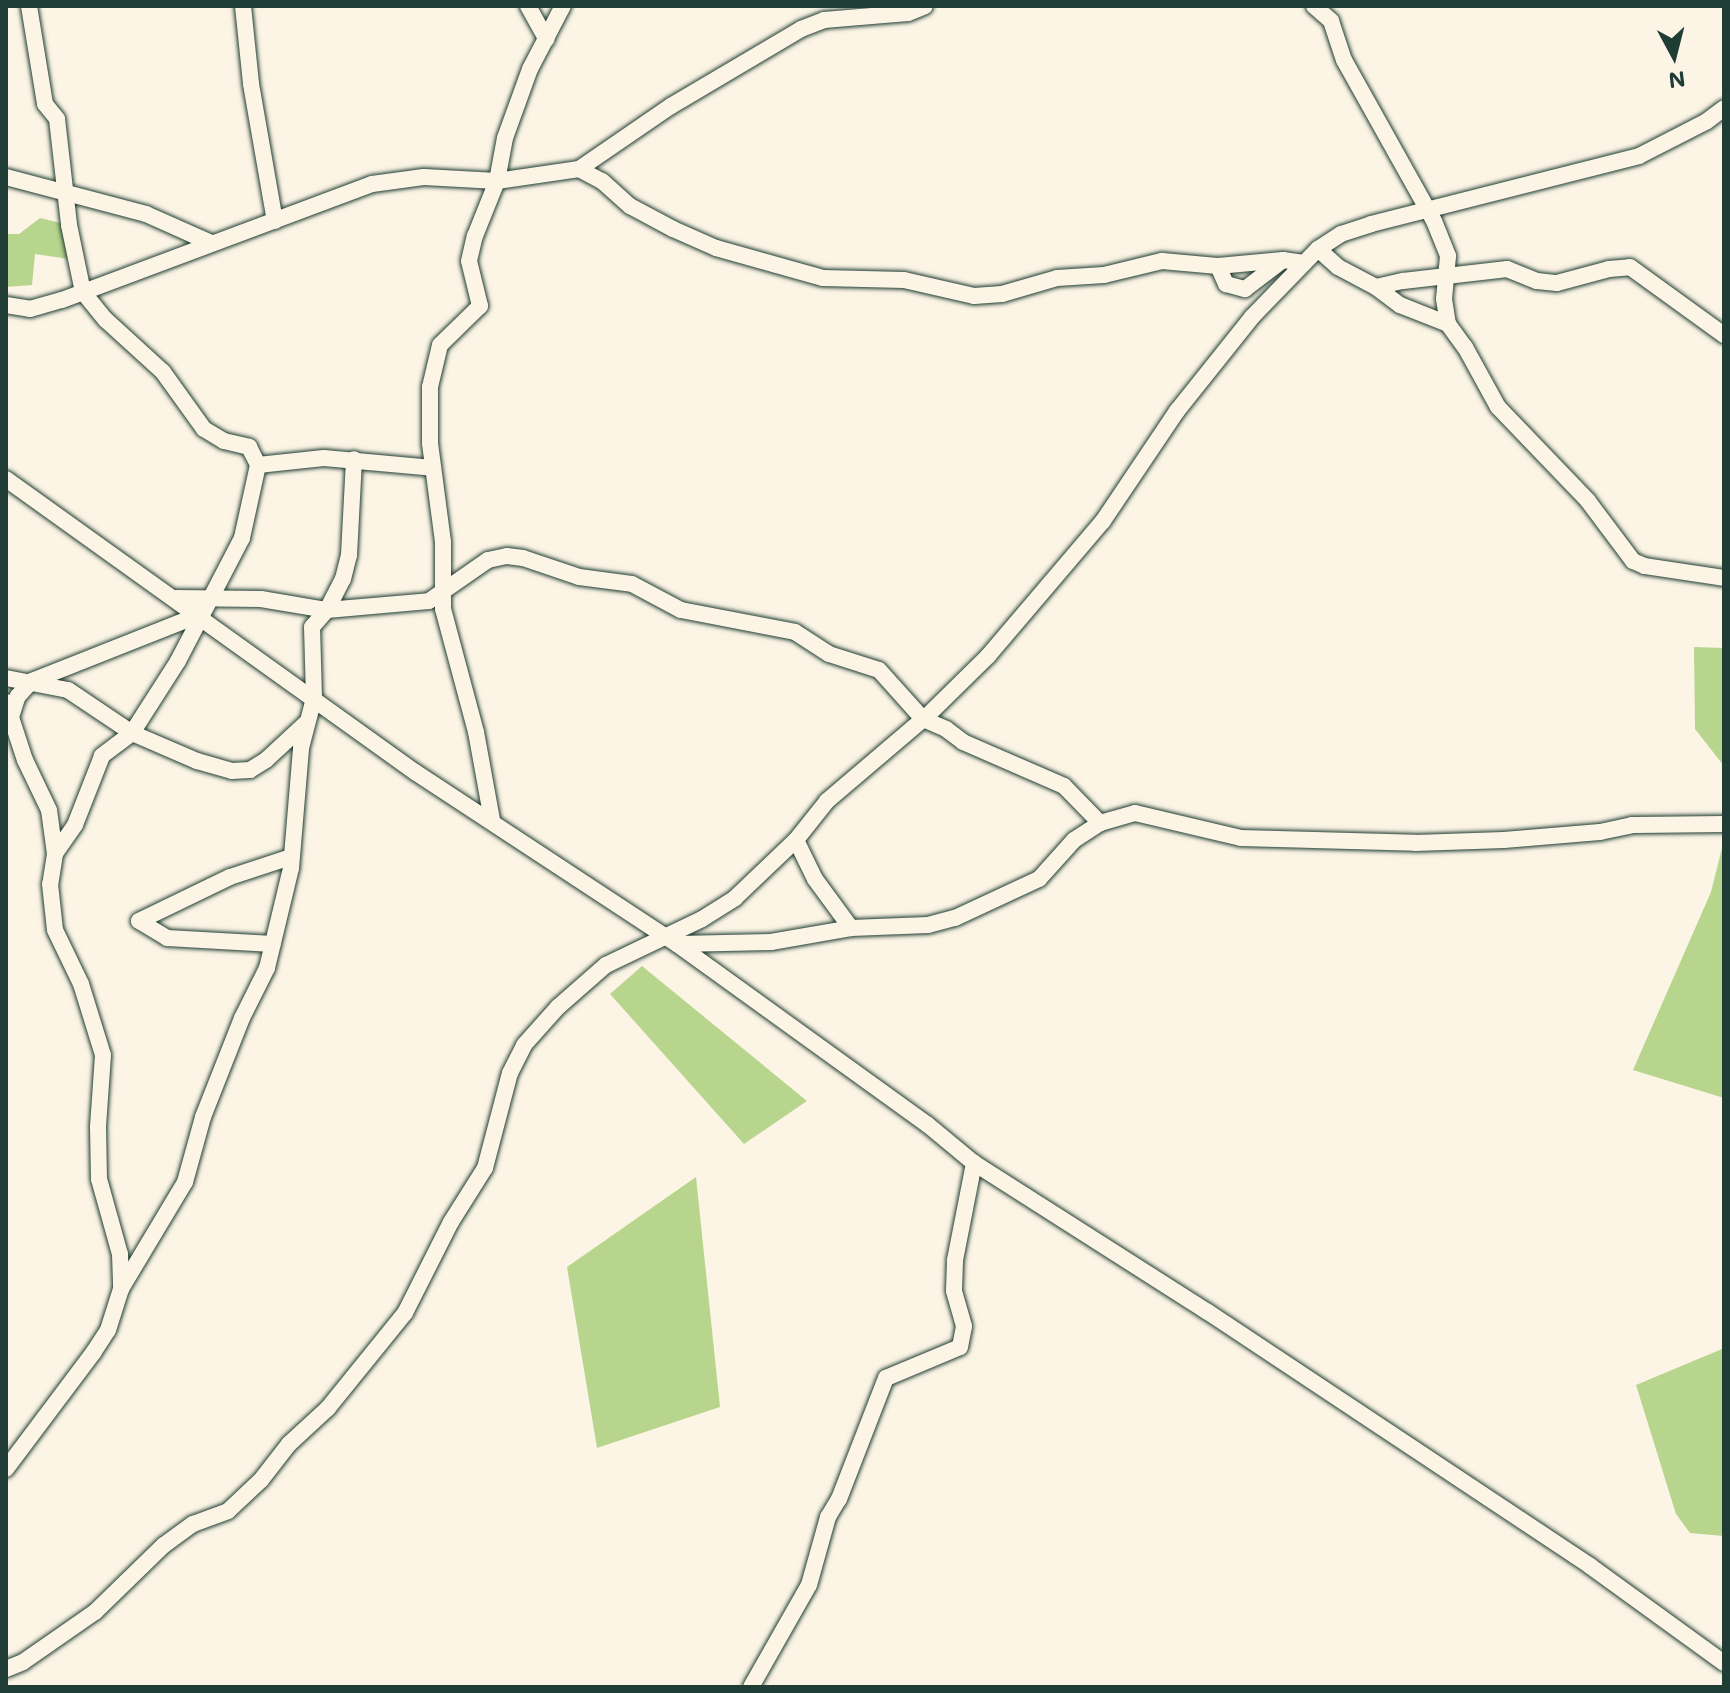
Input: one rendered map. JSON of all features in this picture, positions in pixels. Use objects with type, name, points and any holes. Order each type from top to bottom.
[{"type":"street","points":[[29,6],[45,104],[57,119],[65,192],[83,292],[106,320],[163,372],[204,429],[224,441],[249,447],[258,465],[242,538],[178,661],[132,733],[102,756],[75,825],[55,854]]},
{"type":"street","points":[[243,6],[253,97],[261,125],[275,221]]},
{"type":"street","points":[[528,6],[546,39]]},
{"type":"street","points":[[492,820],[476,732],[443,609],[443,542],[433,468],[430,387],[440,345],[480,306],[469,261],[475,236],[497,181],[505,138],[530,69],[563,6]]},
{"type":"street","points":[[810,6],[824,20]]},
{"type":"street","points":[[6,305],[30,309],[83,292],[372,184],[400,178],[497,181],[579,169],[592,164],[671,106],[801,29],[824,20],[908,13],[925,6]]},
{"type":"street","points":[[1314,6],[1331,21],[1344,60],[1426,209],[1448,256],[1449,276],[1444,299],[1448,324],[1465,347],[1498,407],[1588,501],[1633,561],[1645,566],[1724,578]]},
{"type":"street","points":[[6,1669],[23,1662],[95,1612],[164,1545],[193,1524],[228,1511],[261,1480],[289,1444],[328,1408],[405,1313],[451,1222],[485,1168],[510,1073],[524,1045],[558,1007],[606,965],[670,940],[735,898],[796,840],[827,801],[923,719],[988,656],[1103,521],[1177,411],[1252,317],[1318,249],[1341,234],[1426,209],[1639,156],[1707,121],[1724,108]]},
{"type":"street","points":[[579,169],[602,181],[630,206],[673,229],[716,248],[823,278],[904,280],[974,296],[1002,294],[1057,278],[1104,275],[1162,261],[1218,266],[1283,260],[1304,263]]},
{"type":"street","points":[[6,177],[146,214],[211,243]]},
{"type":"street","points":[[1318,249],[1338,267],[1376,287],[1407,309],[1448,324]]},
{"type":"street","points":[[1218,266],[1226,284],[1245,289],[1283,260]]},
{"type":"street","points":[[1376,287],[1507,269],[1537,281],[1557,283],[1609,269],[1630,267],[1724,335]]},
{"type":"street","points":[[258,465],[298,460],[354,459],[433,468]]},
{"type":"street","points":[[6,1469],[108,1330],[121,1289],[185,1182],[203,1117],[242,1018],[267,968],[291,857],[306,723],[314,698],[312,627],[327,610],[343,579],[349,555],[354,459]]},
{"type":"street","points":[[6,479],[176,598],[203,608],[314,698],[415,772],[670,940],[928,1125],[974,1163],[1208,1312],[1590,1566],[1724,1663]]},
{"type":"street","points":[[8,721],[18,696],[32,681],[203,608],[261,599],[327,610],[429,601],[488,560],[507,556],[523,558],[579,577],[632,584],[681,610],[795,632],[829,654],[879,670],[923,719],[963,742],[1064,786],[1100,823]]},
{"type":"street","points":[[6,678],[68,690],[132,733],[197,761],[232,771],[250,770],[306,723]]},
{"type":"street","points":[[6,702],[8,721],[49,810],[55,854],[50,884],[55,930],[81,984],[103,1055],[98,1127],[99,1179],[120,1254],[121,1289]]},
{"type":"street","points":[[670,940],[771,942],[851,928],[928,925],[955,918],[1039,879],[1074,840],[1100,823],[1135,813],[1241,838],[1415,843],[1504,840],[1600,832],[1632,825],[1724,824]]},
{"type":"street","points":[[796,840],[815,879],[851,928]]},
{"type":"street","points":[[273,944],[167,938],[139,921],[230,877],[291,857]]},
{"type":"street","points":[[751,1687],[809,1585],[828,1517],[839,1499],[886,1378],[960,1347],[964,1326],[954,1290],[955,1260],[974,1163]]},
{"type":"green space","points":[[40,218],[69,225],[76,260],[35,254],[32,285],[6,287],[6,234],[19,234]]},
{"type":"green space","points":[[1694,647],[1724,648],[1724,766],[1695,729]]},
{"type":"green space","points":[[1724,840],[1724,1098],[1633,1070],[1711,892]]},
{"type":"green space","points":[[642,966],[807,1101],[744,1144],[610,994]]},
{"type":"green space","points":[[696,1177],[720,1407],[597,1448],[567,1267]]},
{"type":"green space","points":[[1722,1349],[1724,1536],[1690,1533],[1676,1514],[1636,1385]]}]
